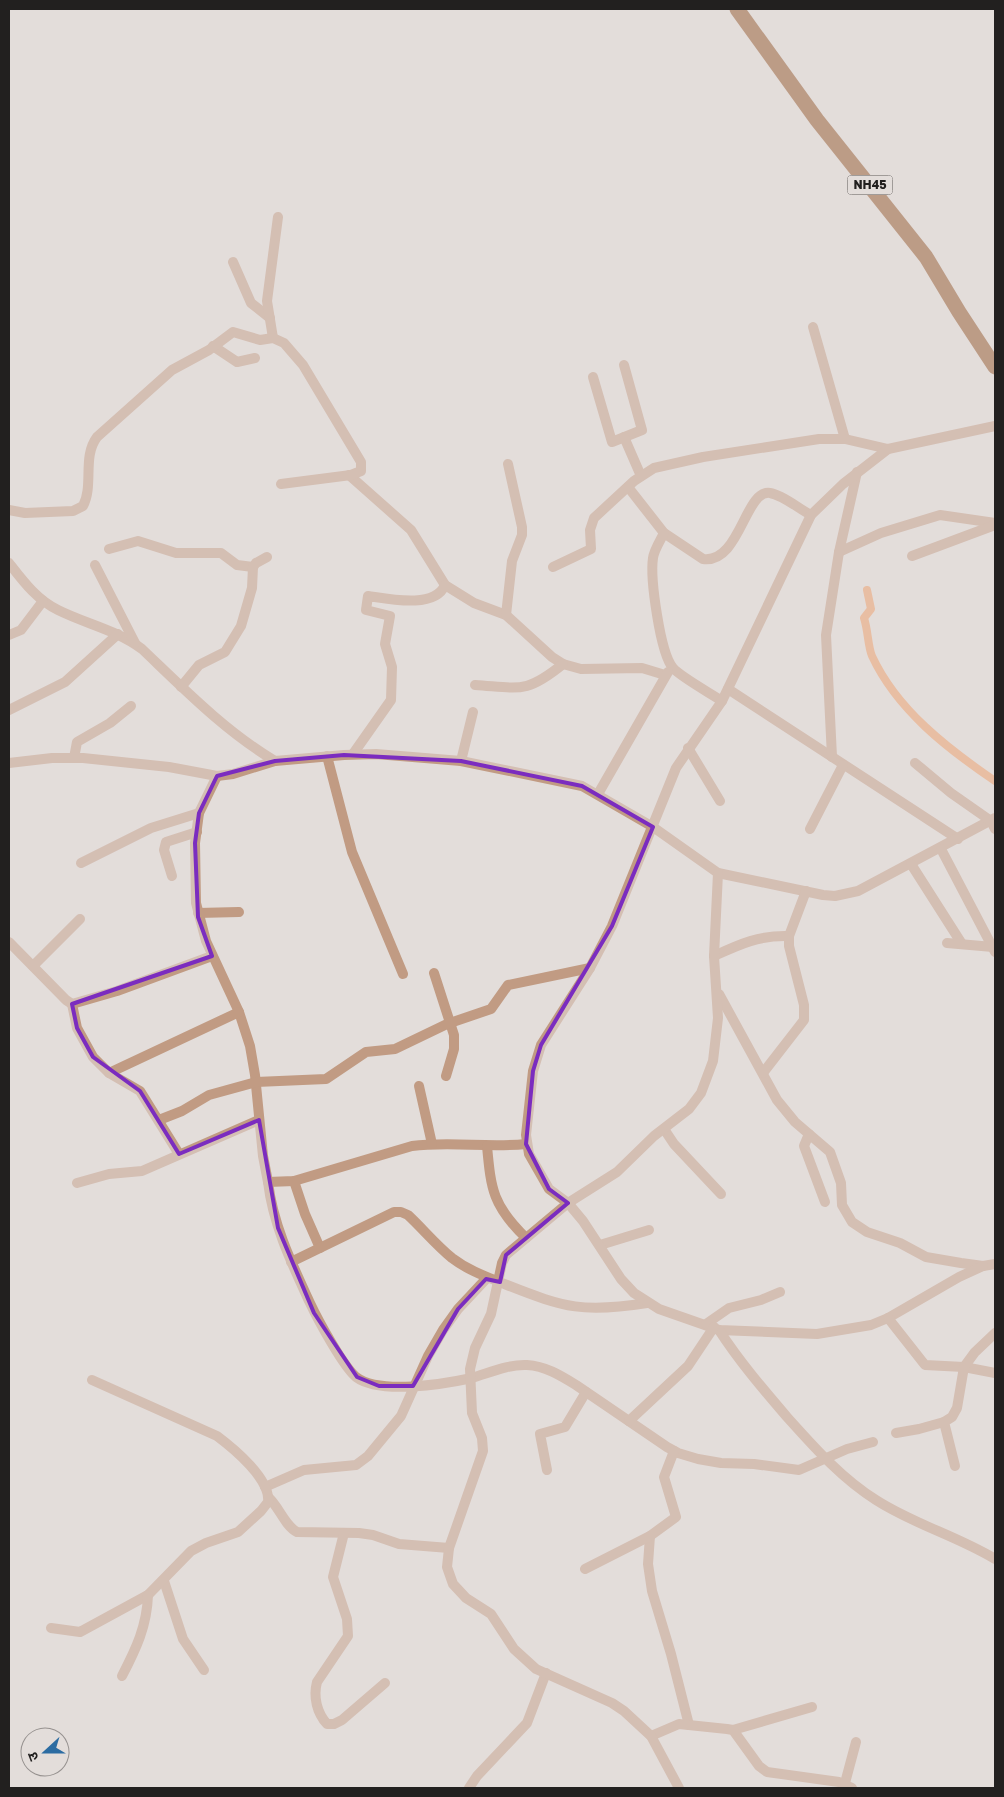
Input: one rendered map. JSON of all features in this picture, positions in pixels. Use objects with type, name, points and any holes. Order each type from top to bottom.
[{"type":"highway","name":"NH45","points":[[737,9],[817,120],[926,257],[995,367]]},
{"type":"street","points":[[273,338],[267,301],[278,217]]},
{"type":"street","points":[[233,262],[251,304],[270,318]]},
{"type":"street","points":[[813,327],[845,439]]},
{"type":"street","points":[[9,510],[25,513],[63,511],[83,506],[87,494],[90,449],[97,437],[172,370],[233,332],[260,340],[273,338],[284,342],[303,366],[361,462],[360,471],[349,475],[281,484]]},
{"type":"street","points":[[213,346],[236,362],[255,358]]},
{"type":"street","points":[[593,378],[612,442],[624,438],[642,430],[624,365]]},
{"type":"street","points":[[995,426],[888,449],[857,472],[811,515],[722,701],[676,768],[612,926],[590,968],[541,1045],[530,1092],[526,1144],[549,1189],[568,1204],[600,1245],[622,1279],[647,1303],[713,1327],[817,1334],[871,1324],[888,1318],[959,1276],[983,1266],[995,1264]]},
{"type":"street","points":[[624,438],[641,476]]},
{"type":"street","points":[[553,567],[591,549],[590,530],[594,518],[641,476],[664,464],[819,440],[845,439],[888,449]]},
{"type":"street","points":[[506,616],[512,561],[522,535],[522,527],[508,464]]},
{"type":"street","points":[[832,757],[826,635],[839,552],[857,472]]},
{"type":"street","points":[[349,475],[411,530],[444,585],[474,603],[506,616],[552,657],[563,664],[593,670],[642,668],[669,671],[722,701]]},
{"type":"street","points":[[628,487],[664,533],[696,555],[709,559],[723,551],[732,542],[760,494],[772,493],[811,515]]},
{"type":"street","points":[[839,552],[881,533],[940,514],[995,524]]},
{"type":"street","points":[[912,556],[995,524]]},
{"type":"street","points":[[598,794],[669,671],[659,627],[652,567],[653,556],[664,533]]},
{"type":"street","points":[[109,549],[138,541],[176,553],[221,553],[237,565],[253,567]]},
{"type":"street","points":[[181,687],[199,665],[225,652],[241,626],[252,588],[253,567],[256,562],[268,557]]},
{"type":"street","points":[[9,563],[43,601],[58,610],[118,634],[135,643],[181,687],[244,741],[275,761]]},
{"type":"street","points":[[95,565],[135,643]]},
{"type":"street","points":[[353,754],[391,700],[392,667],[386,644],[390,616],[366,610],[368,596],[392,599],[432,598],[442,592],[444,585]]},
{"type":"street","points":[[9,635],[21,630],[43,601]]},
{"type":"street","points":[[9,710],[65,682],[118,634]]},
{"type":"street","points":[[475,684],[517,688],[530,686],[544,679],[563,664]]},
{"type":"street","points":[[728,689],[958,839]]},
{"type":"street","points":[[74,758],[77,742],[110,723],[131,706]]},
{"type":"street","points":[[461,761],[473,712]]},
{"type":"street","points":[[688,748],[720,801]]},
{"type":"street","points":[[9,763],[74,758],[169,768],[217,776],[233,774],[275,761],[353,754],[461,761],[552,778],[582,786],[653,827],[718,873],[824,895],[848,894],[994,822]]},
{"type":"street","points":[[327,756],[352,852],[403,974]]},
{"type":"street","points":[[915,763],[951,793],[994,822]]},
{"type":"street","points":[[810,829],[844,765]]},
{"type":"street","points":[[217,776],[199,813],[195,856],[198,913],[212,956],[239,1012],[250,1046],[256,1082],[258,1120],[278,1228],[314,1313],[356,1377],[379,1386],[413,1386],[470,1378],[510,1367],[535,1366],[560,1375],[674,1451],[698,1459],[754,1464],[790,1470],[806,1468],[847,1449],[873,1442]]},
{"type":"street","points":[[81,863],[151,828],[199,813]]},
{"type":"street","points":[[172,876],[164,850],[166,842],[197,832]]},
{"type":"street","points":[[941,848],[994,950]]},
{"type":"street","points":[[911,864],[962,944]]},
{"type":"street","points":[[679,1788],[651,1736],[612,1703],[536,1669],[514,1648],[491,1614],[458,1591],[449,1576],[447,1567],[449,1548],[483,1451],[482,1438],[472,1413],[470,1378],[475,1348],[491,1314],[500,1282],[502,1263],[506,1255],[568,1204],[617,1172],[689,1109],[701,1092],[709,1074],[718,1025],[714,956],[718,873]]},
{"type":"street","points":[[763,1073],[804,1020],[804,1005],[790,953],[789,936],[806,891]]},
{"type":"street","points":[[198,913],[239,912]]},
{"type":"street","points":[[32,966],[80,919]]},
{"type":"street","points":[[714,956],[763,936],[789,936]]},
{"type":"street","points":[[9,942],[72,1004],[83,1043],[93,1057],[109,1073],[140,1091],[179,1154]]},
{"type":"street","points":[[947,943],[994,950]]},
{"type":"street","points":[[72,1004],[117,991],[212,956]]},
{"type":"street","points":[[159,1120],[182,1111],[209,1095],[256,1082],[326,1079],[359,1054],[394,1050],[451,1022],[491,1009],[508,985],[590,968]]},
{"type":"street","points":[[434,974],[451,1022],[455,1043],[446,1076]]},
{"type":"street","points":[[717,991],[777,1100],[809,1134],[822,1144],[835,1162],[841,1183],[842,1205],[852,1222],[867,1232],[900,1244],[926,1257],[983,1266]]},
{"type":"street","points":[[109,1073],[239,1012]]},
{"type":"street","points":[[419,1086],[432,1144]]},
{"type":"street","points":[[77,1183],[109,1174],[142,1171],[258,1120]]},
{"type":"street","points":[[664,1129],[683,1154],[721,1194]]},
{"type":"street","points":[[809,1134],[804,1146],[825,1202]]},
{"type":"street","points":[[268,1182],[294,1181],[396,1150],[432,1144],[488,1146],[526,1144]]},
{"type":"street","points":[[488,1146],[491,1184],[501,1209],[507,1220],[526,1238]]},
{"type":"street","points":[[294,1181],[305,1214],[320,1248]]},
{"type":"street","points":[[291,1262],[394,1212],[402,1212],[452,1258],[486,1279],[500,1282],[554,1303],[571,1307],[610,1309],[647,1303]]},
{"type":"street","points":[[600,1245],[649,1230]]},
{"type":"street","points":[[267,1493],[304,1470],[322,1466],[350,1466],[362,1462],[394,1427],[401,1416],[428,1356],[452,1318],[486,1279]]},
{"type":"street","points":[[629,1421],[688,1366],[713,1327],[729,1308],[761,1300],[780,1292]]},
{"type":"street","points":[[888,1318],[925,1365],[964,1367],[995,1373]]},
{"type":"street","points":[[713,1327],[825,1460],[881,1503],[995,1559]]},
{"type":"street","points":[[896,1433],[919,1430],[944,1422],[952,1417],[958,1408],[964,1367],[975,1352],[995,1334]]},
{"type":"street","points":[[92,1380],[217,1436],[245,1460],[294,1531],[373,1535],[405,1545],[449,1548]]},
{"type":"street","points":[[547,1470],[540,1434],[565,1427],[586,1392]]},
{"type":"street","points":[[944,1422],[955,1466]]},
{"type":"street","points":[[585,1569],[650,1536],[676,1517],[664,1477],[674,1451]]},
{"type":"street","points":[[51,1628],[80,1632],[148,1595],[192,1551],[246,1526],[266,1505],[267,1493]]},
{"type":"street","points":[[344,1533],[333,1577],[347,1620],[348,1636],[317,1682],[315,1690],[320,1716],[327,1724],[334,1724],[342,1720],[386,1683]]},
{"type":"street","points":[[650,1536],[648,1564],[650,1584],[689,1725]]},
{"type":"street","points":[[164,1581],[183,1639],[204,1670]]},
{"type":"street","points":[[122,1676],[142,1636],[148,1612],[148,1595]]},
{"type":"street","points":[[469,1788],[477,1776],[527,1723],[546,1674]]},
{"type":"street","points":[[651,1736],[669,1727],[689,1725],[733,1730],[812,1707]]},
{"type":"street","points":[[733,1730],[759,1766],[767,1772],[849,1786],[856,1742]]},
{"type":"highlighted area","points":[[344,755],[461,761],[582,786],[653,827],[612,926],[541,1045],[533,1071],[526,1144],[549,1189],[568,1203],[506,1255],[500,1282],[486,1279],[458,1309],[413,1386],[379,1386],[357,1377],[314,1313],[278,1228],[259,1120],[179,1154],[140,1091],[93,1057],[77,1028],[72,1004],[212,956],[198,917],[195,843],[199,813],[217,776],[275,761]]},
{"type":"waterway","points":[[867,590],[871,609],[864,618],[872,656],[895,694],[925,727],[942,742],[995,781]]}]
